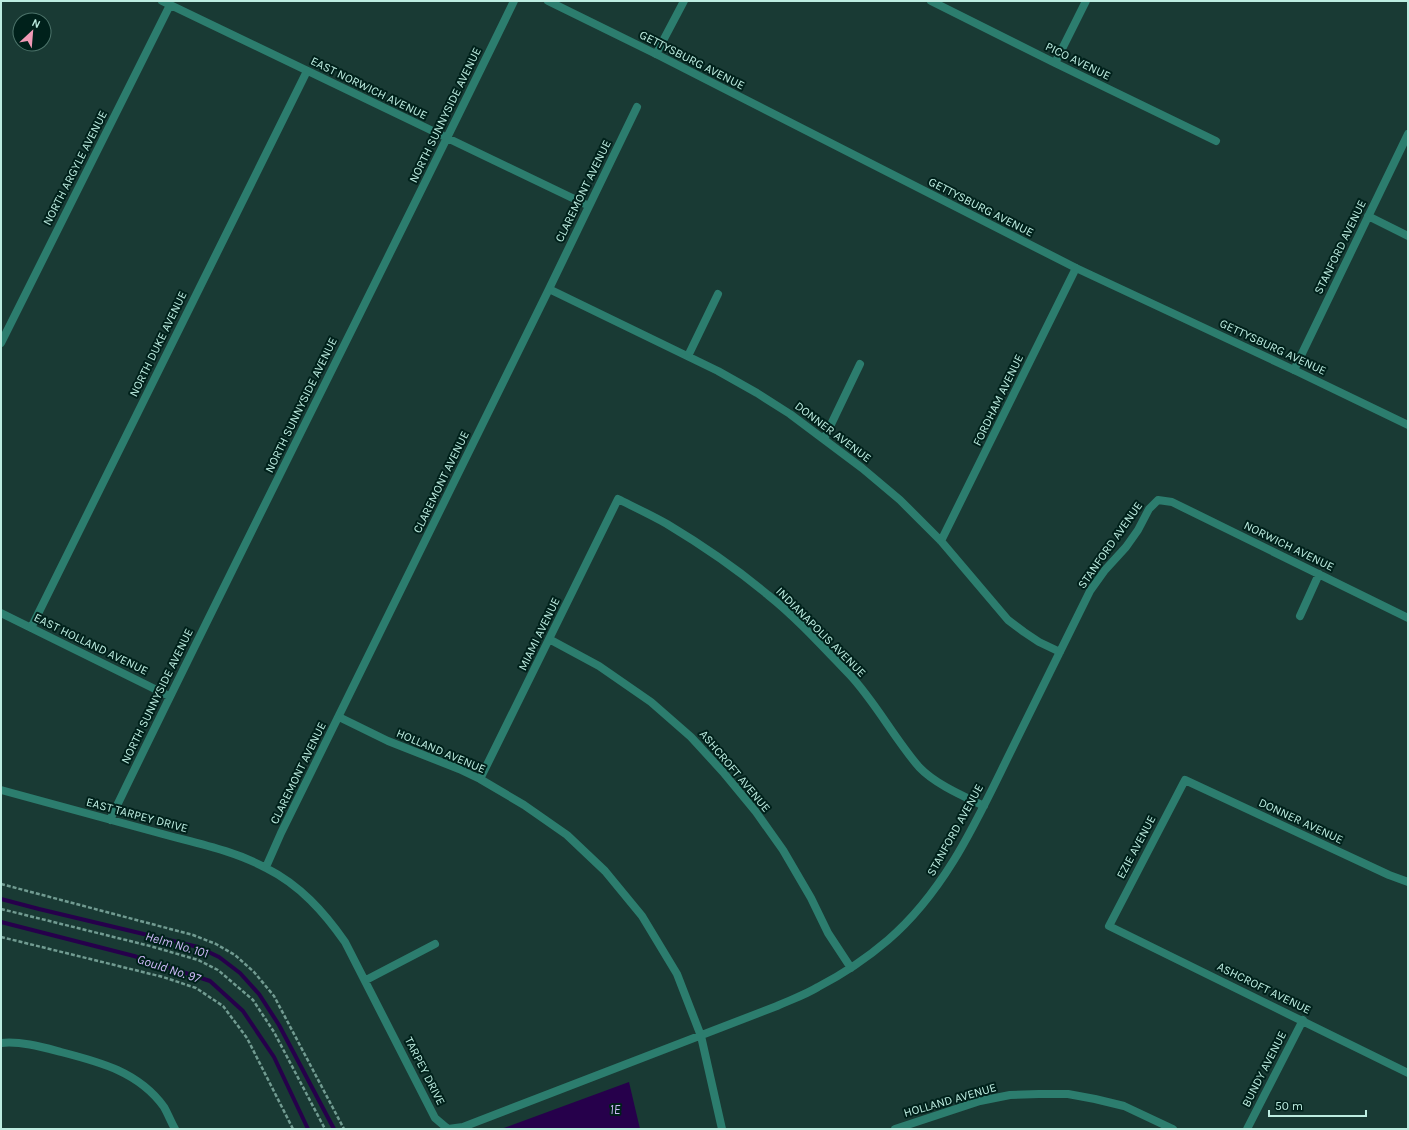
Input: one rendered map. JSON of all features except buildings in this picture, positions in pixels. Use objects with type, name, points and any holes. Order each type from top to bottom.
[{"type":"street","name":"EAST NORWICH AVENUE","points":[[162,1],[589,206]]},
{"type":"street","name":"NORTH SUNNYSIDE AVENUE","points":[[110,820],[514,1]]},
{"type":"street","name":"GETTYSBURG AVENUE","points":[[548,1],[656,54],[1076,268],[1408,425]]},
{"type":"street","points":[[656,54],[684,1]]},
{"type":"street","name":"PICO AVENUE","points":[[931,1],[1216,141]]},
{"type":"street","points":[[1055,63],[1086,1]]},
{"type":"street","name":"NORTH ARGYLE AVENUE","points":[[1,343],[170,5]]},
{"type":"street","name":"NORTH DUKE AVENUE","points":[[31,628],[307,71]]},
{"type":"street","name":"CLAREMONT AVENUE","points":[[266,868],[281,833],[550,288],[637,107]]},
{"type":"street","name":"STANFORD AVENUE","points":[[1294,370],[1408,134]]},
{"type":"street","points":[[1368,216],[1408,236]]},
{"type":"street","name":"FORDHAM AVENUE","points":[[941,542],[1076,268]]},
{"type":"street","name":"DONNER AVENUE","points":[[550,288],[718,371],[790,414],[862,468],[900,500],[941,542],[1008,620],[1039,642],[1060,652]]},
{"type":"street","points":[[688,356],[718,294]]},
{"type":"street","points":[[824,439],[860,364]]},
{"type":"street","name":"MIAMI AVENUE","points":[[480,780],[618,499]]},
{"type":"street","name":"INDIANAPOLIS AVENUE","points":[[618,499],[666,523],[720,558],[768,595],[851,677],[880,713],[920,768],[940,783],[984,806]]},
{"type":"street","name":"STANFORD AVENUE","points":[[701,1036],[777,1006],[817,988],[851,968],[888,940],[928,899],[954,861],[984,806],[1090,591],[1105,570],[1126,547],[1138,530],[1149,509],[1158,500]]},
{"type":"street","name":"NORWICH AVENUE","points":[[1158,500],[1172,502],[1408,618]]},
{"type":"street","points":[[1300,616],[1319,574]]},
{"type":"street","name":"EAST HOLLAND AVENUE","points":[[1,614],[170,696]]},
{"type":"street","name":"ASHCROFT AVENUE","points":[[549,639],[599,666],[651,702],[692,738],[707,754],[756,812],[783,850],[811,898],[828,933],[851,968]]},
{"type":"street","name":"HOLLAND AVENUE","points":[[339,717],[388,741],[458,769],[480,780],[524,805],[567,835],[605,871],[642,916],[677,974],[701,1036]]},
{"type":"street","name":"DONNER AVENUE","points":[[1185,780],[1389,875],[1408,882]]},
{"type":"street","name":"EZIE AVENUE","points":[[1109,926],[1185,780]]},
{"type":"street","name":"EAST TARPEY DRIVE","points":[[1,790],[226,851],[266,868]]},
{"type":"street","name":"TARPEY DRIVE","points":[[266,868],[290,883],[310,899],[328,917],[345,942],[366,980],[435,1118],[448,1129],[463,1127],[701,1036]]},
{"type":"street","name":"ASHCROFT AVENUE","points":[[1109,926],[1303,1020],[1408,1073]]},
{"type":"street","points":[[366,980],[435,944]]},
{"type":"street","name":"BUNDY AVENUE","points":[[1247,1129],[1303,1020]]},
{"type":"street","points":[[701,1036],[722,1129]]},
{"type":"street","points":[[1,1043],[35,1045],[116,1068],[134,1078],[151,1092],[164,1108],[174,1129]]},
{"type":"street","name":"HOLLAND AVENUE","points":[[895,1129],[980,1101],[1010,1095],[1040,1094],[1068,1094],[1095,1098],[1124,1106],[1173,1129]]},
{"type":"path","points":[[1,884],[193,935],[216,944],[235,955],[254,972],[274,996],[344,1129]]},
{"type":"path","points":[[1,908],[150,946],[198,960],[218,970],[253,1000],[274,1032],[325,1129]]},
{"type":"path","points":[[1,937],[163,977],[196,988],[223,1006],[247,1038],[293,1129]]},
{"type":"water","name":"1E","points":[[629,1082],[640,1129],[501,1129]]},
{"type":"waterway","name":"Helm No. 101","points":[[1,899],[198,947],[219,957],[240,973],[259,994],[279,1025],[334,1129]]},
{"type":"waterway","name":"Gould No. 97","points":[[1,922],[134,956],[210,981],[243,1011],[274,1057],[308,1129]]}]
